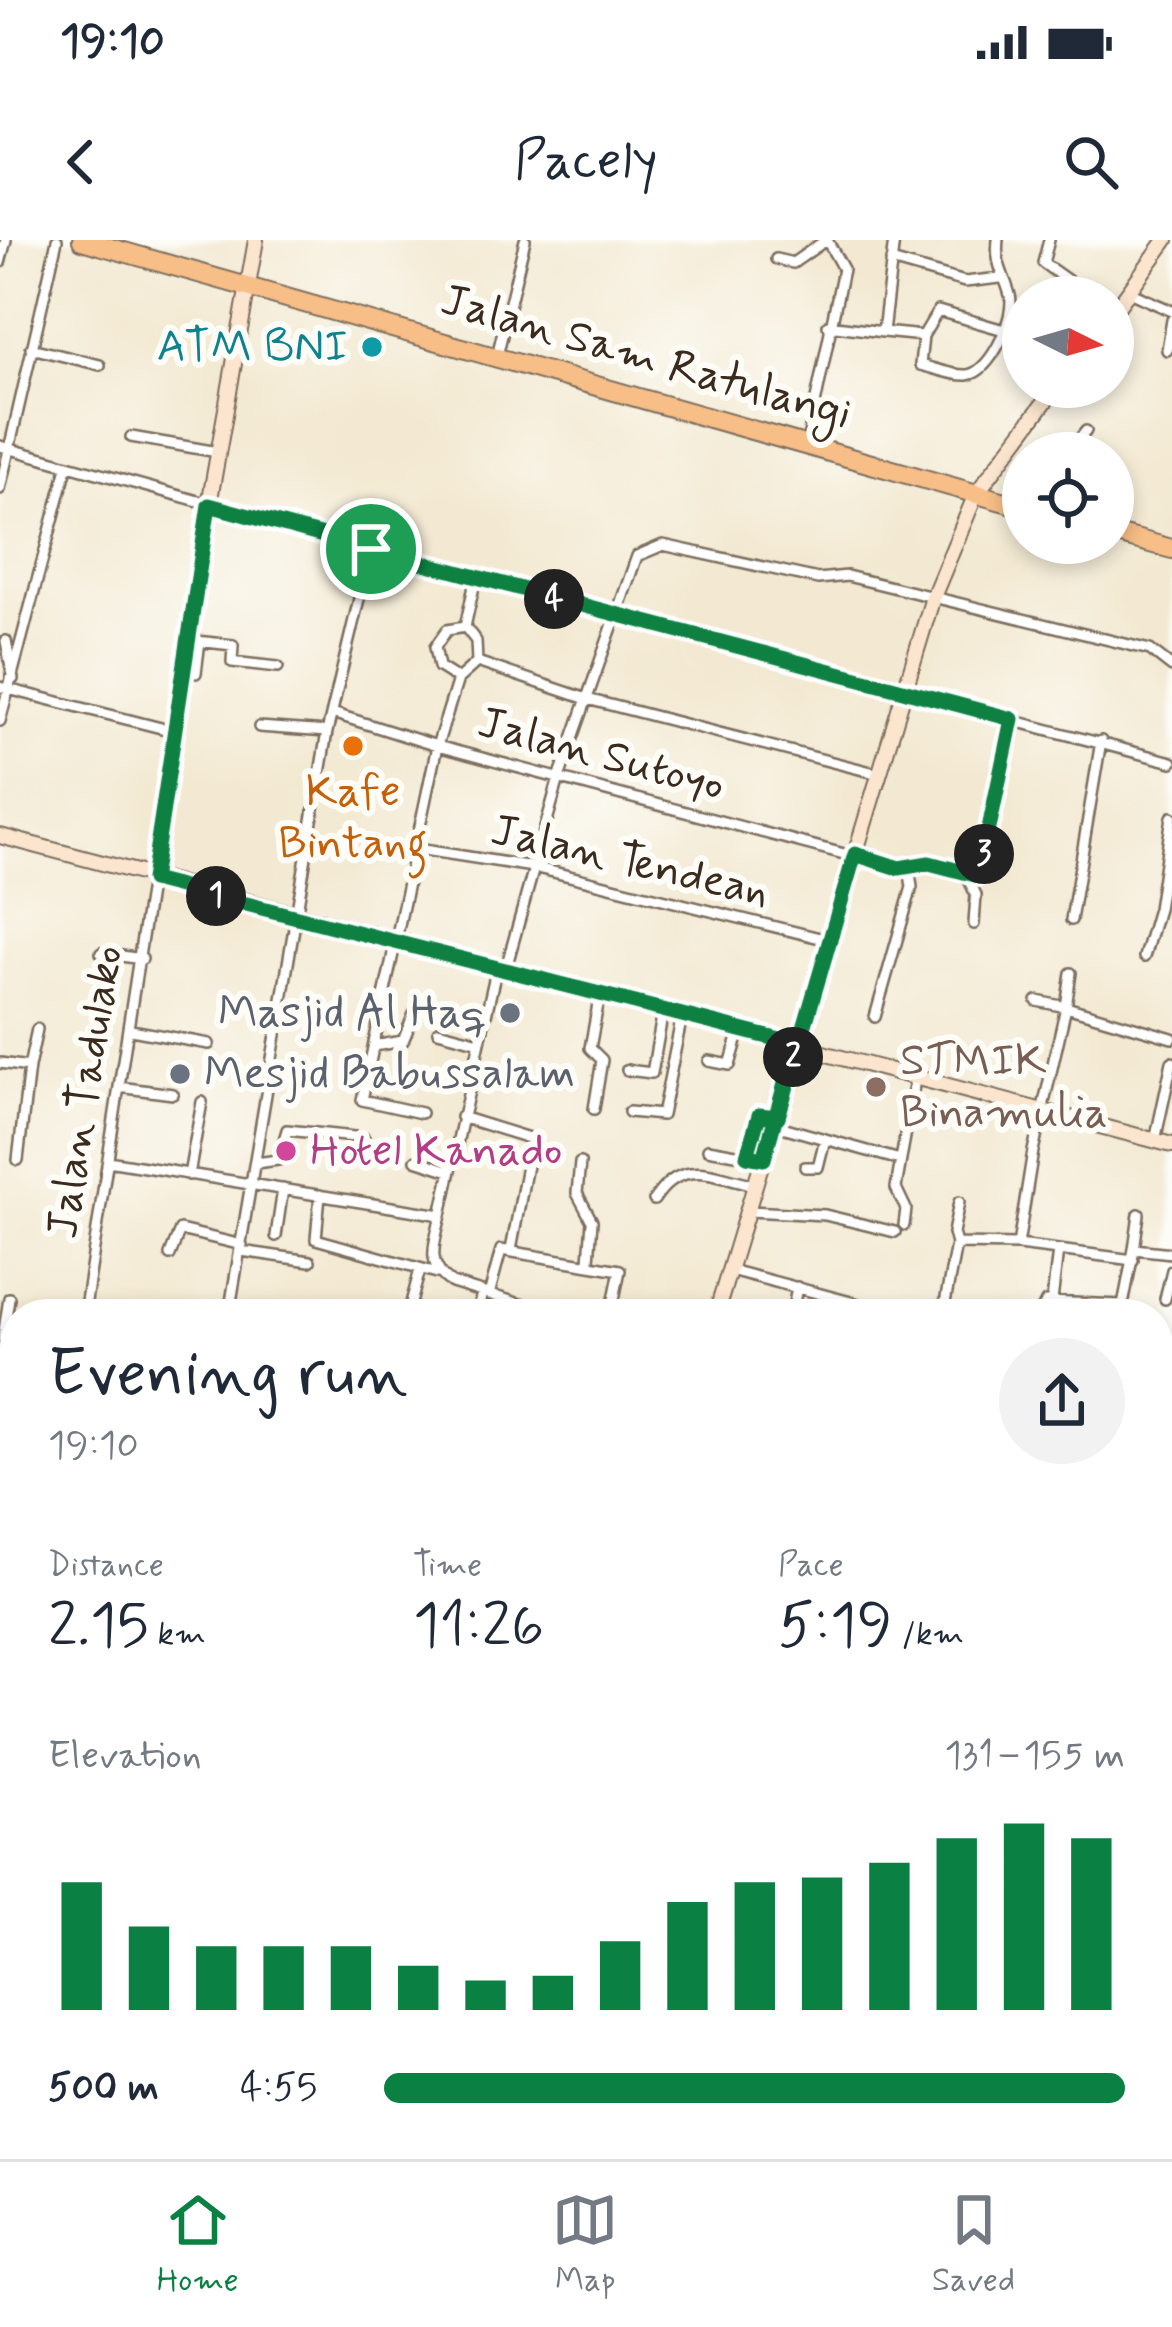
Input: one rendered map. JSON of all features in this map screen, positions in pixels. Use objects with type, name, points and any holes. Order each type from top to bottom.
[{"type":"highway","name":"Jalan Sam Ratulangi","points":[[82,240],[1002,501]]},
{"type":"highway","points":[[1134,539],[1172,549]]},
{"type":"street","points":[[0,262],[6,240]]},
{"type":"street","points":[[0,489],[5,447],[56,240]]},
{"type":"street","points":[[152,880],[173,731],[193,640],[209,505],[256,240]]},
{"type":"street","points":[[497,356],[525,240]]},
{"type":"street","points":[[776,259],[793,262],[826,240],[843,268],[807,443]]},
{"type":"street","points":[[883,332],[893,240]]},
{"type":"street","points":[[998,240],[1002,283]]},
{"type":"street","points":[[1049,240],[1043,263],[1061,276]]},
{"type":"street","points":[[1134,285],[1166,240]]},
{"type":"street","points":[[891,260],[965,282],[1000,278]]},
{"type":"street","points":[[1134,295],[1172,316],[1167,350]]},
{"type":"street","points":[[1002,329],[938,310],[923,336],[920,365],[970,375],[986,364],[1002,334]]},
{"type":"street","points":[[828,325],[923,336]]},
{"type":"street","points":[[31,348],[100,364]]},
{"type":"street","points":[[721,1299],[933,597],[976,494],[1041,408]]},
{"type":"street","points":[[131,437],[218,452]]},
{"type":"street","points":[[5,447],[616,617],[1172,762]]},
{"type":"street","points":[[6,678],[67,467]]},
{"type":"street","points":[[437,1273],[433,1254],[476,1041],[559,778],[637,556],[663,545],[799,576],[847,576],[1150,650],[1172,667]]},
{"type":"street","points":[[233,1299],[294,916],[328,732],[371,549]]},
{"type":"street","points":[[465,627],[476,577]]},
{"type":"street","points":[[421,1114],[363,1102],[437,746],[458,680],[477,662],[476,641],[465,627]]},
{"type":"street","points":[[458,680],[439,667],[435,647],[447,630],[465,627]]},
{"type":"street","points":[[193,640],[233,645],[233,662],[278,667]]},
{"type":"street","points":[[193,640],[196,673]]},
{"type":"street","points":[[0,721],[6,641]]},
{"type":"street","points":[[477,662],[587,699],[879,774]]},
{"type":"street","points":[[6,678],[173,731]]},
{"type":"street","name":"Jalan Sutoyo","points":[[332,713],[437,746],[855,854],[909,867],[929,863],[968,876]]},
{"type":"street","points":[[974,924],[976,892],[968,876],[980,874],[1012,719]]},
{"type":"street","points":[[260,727],[328,732]]},
{"type":"street","points":[[1072,920],[1101,741]]},
{"type":"street","points":[[1144,957],[1161,897],[1172,818]]},
{"type":"street","points":[[0,836],[152,880],[916,1074],[1172,1145]]},
{"type":"street","name":"Jalan Tendean","points":[[417,850],[533,867],[829,940]]},
{"type":"street","points":[[875,1017],[912,887],[909,867]]},
{"type":"street","name":"Jalan Tadulako","points":[[86,1299],[152,880]]},
{"type":"street","points":[[101,953],[142,959]]},
{"type":"street","points":[[1018,1245],[1071,973]]},
{"type":"street","points":[[594,1109],[602,1060],[590,1048],[600,994]]},
{"type":"street","points":[[1037,1001],[1172,1038]]},
{"type":"street","points":[[627,1070],[652,1073],[663,1011]]},
{"type":"street","points":[[374,1046],[403,1041],[414,1014]]},
{"type":"street","points":[[629,1112],[662,1115],[682,1016]]},
{"type":"street","points":[[18,1160],[37,1029]]},
{"type":"street","points":[[130,1030],[209,1045]]},
{"type":"street","points":[[438,1031],[476,1041]]},
{"type":"street","points":[[709,1061],[730,1065],[740,1031]]},
{"type":"street","points":[[1154,1141],[1172,1062]]},
{"type":"street","points":[[0,1063],[29,1067]]},
{"type":"street","points":[[748,1210],[825,1215],[900,1228],[906,1209],[896,1188],[916,1074]]},
{"type":"street","points":[[119,1087],[173,1094]]},
{"type":"street","points":[[189,1174],[202,1102]]},
{"type":"street","points":[[747,1156],[759,1114],[900,1160]]},
{"type":"street","points":[[461,1117],[532,1138],[511,1250]]},
{"type":"street","points":[[256,1163],[278,1160],[287,1130],[364,1138]]},
{"type":"street","points":[[805,1167],[818,1167],[825,1138]]},
{"type":"street","points":[[708,1149],[764,1159]]},
{"type":"street","points":[[416,1160],[450,1171]]},
{"type":"street","points":[[108,1161],[441,1215]]},
{"type":"street","points":[[580,1163],[579,1198],[592,1220],[590,1261]]},
{"type":"street","points":[[654,1200],[667,1180],[684,1172],[756,1185]]},
{"type":"street","points":[[276,1236],[283,1189]]},
{"type":"street","points":[[320,1195],[316,1239],[437,1273],[502,1299]]},
{"type":"street","points":[[945,1299],[959,1202]]},
{"type":"street","points":[[1125,1299],[1138,1214]]},
{"type":"street","points":[[170,1255],[180,1230],[310,1261]]},
{"type":"street","points":[[956,1244],[1172,1253]]},
{"type":"street","points":[[483,1299],[497,1253],[511,1250],[620,1270],[614,1299]]},
{"type":"street","points":[[1052,1299],[1058,1250]]},
{"type":"street","points":[[414,1299],[419,1270]]},
{"type":"street","points":[[730,1270],[841,1299]]},
{"type":"street","points":[[1165,1299],[1172,1270]]},
{"type":"street","points":[[794,1299],[797,1287]]},
{"type":"place","name":"ATM BNI","points":[[372,347]]},
{"type":"place","name":"Kafe Bintang","points":[[353,746]]},
{"type":"place","name":"Masjid Al Haq","points":[[510,1013]]},
{"type":"place","name":"Mesjid Babussalam","points":[[180,1074]]},
{"type":"place","name":"STMIK Binamulia","points":[[876,1087]]},
{"type":"place","name":"Hotel Kanado","points":[[286,1151]]},
{"type":"route","points":[[371,549],[209,505],[152,880],[796,1044],[778,1117],[764,1159],[747,1156],[759,1115],[778,1117],[855,854],[899,868],[929,863],[979,876],[1012,719],[371,549]]}]
